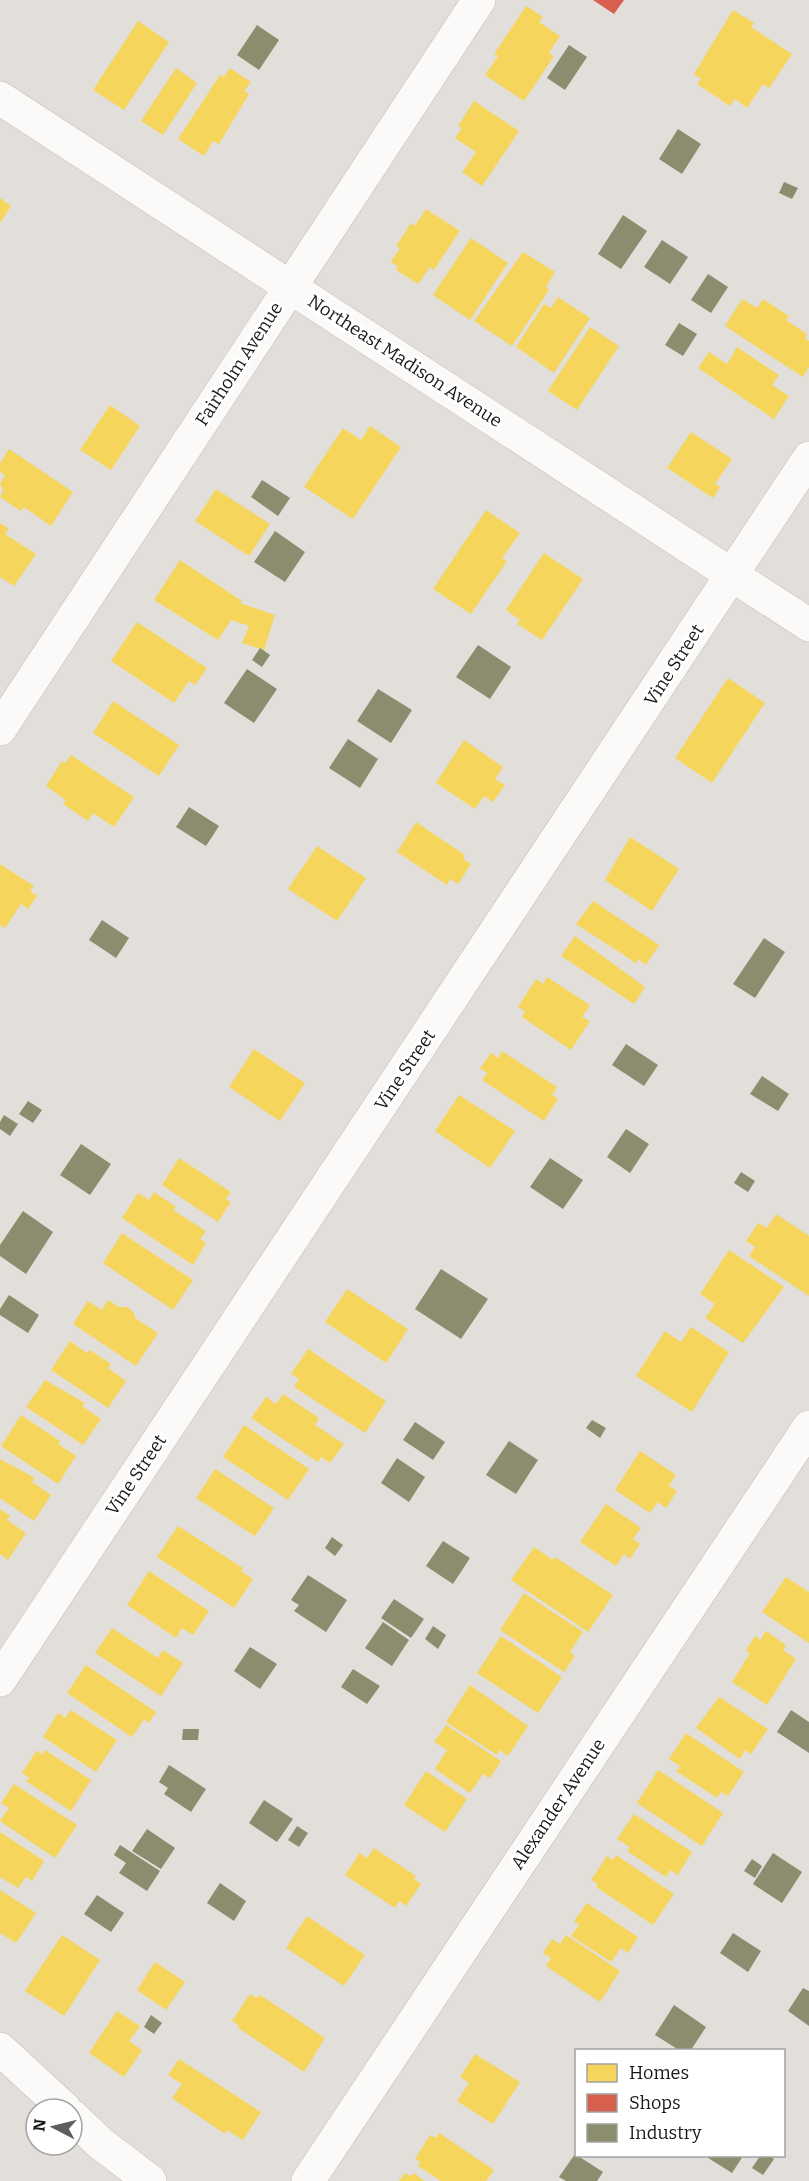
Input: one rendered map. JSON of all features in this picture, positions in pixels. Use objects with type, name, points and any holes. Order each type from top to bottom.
[{"type":"street","name":"Fairholm Avenue","points":[[0,729],[479,0]]},
{"type":"street","name":"Northeast Madison Avenue","points":[[0,98],[809,626]]},
{"type":"street","name":"Vine Street","points":[[0,1680],[809,458]]},
{"type":"street","name":"Alexander Avenue","points":[[308,2181],[809,1427]]},
{"type":"street","points":[[0,2049],[52,2097]]},
{"type":"street","points":[[84,2128],[100,2143],[150,2181]]},
{"type":"building: Homes","points":[[526,6],[543,17],[539,22],[560,36],[549,53],[554,56],[524,101],[485,75],[498,56],[494,54]]},
{"type":"building: Homes","points":[[733,10],[754,23],[751,27],[792,54],[769,88],[763,84],[747,108],[735,99],[730,106],[697,84],[701,79],[694,74]]},
{"type":"building: Homes","points":[[138,21],[169,42],[124,110],[93,90]]},
{"type":"building: Homes","points":[[176,68],[197,83],[163,135],[141,121]]},
{"type":"building: Homes","points":[[230,68],[251,82],[244,91],[249,94],[219,144],[213,141],[204,156],[178,139],[220,75],[224,77]]},
{"type":"building: Homes","points":[[474,101],[519,131],[482,186],[462,172],[476,152],[455,138],[462,128],[458,126]]},
{"type":"building: Homes","points":[[0,198],[11,206],[0,223]]},
{"type":"building: Homes","points":[[426,209],[460,231],[434,270],[430,267],[418,284],[396,270],[398,267],[391,262],[400,248],[396,246],[411,223],[415,226]]},
{"type":"building: Homes","points":[[471,238],[508,263],[470,320],[433,295]]},
{"type":"building: Homes","points":[[523,252],[555,272],[546,287],[549,290],[512,346],[474,321]]},
{"type":"building: Homes","points":[[558,297],[590,318],[554,373],[516,347],[544,304],[551,308]]},
{"type":"building: Homes","points":[[742,299],[757,308],[763,299],[789,316],[786,320],[807,334],[805,338],[809,341],[809,367],[803,377],[725,326]]},
{"type":"building: Homes","points":[[590,327],[619,346],[577,410],[548,391]]},
{"type":"building: Homes","points":[[737,347],[779,375],[772,385],[789,396],[774,419],[698,368],[709,352],[727,364]]},
{"type":"building: Homes","points":[[110,405],[140,426],[111,470],[80,450]]},
{"type":"building: Homes","points":[[370,426],[401,447],[353,519],[304,487],[343,428],[361,440]]},
{"type":"building: Homes","points":[[691,432],[732,459],[715,484],[720,487],[713,498],[667,468]]},
{"type":"building: Homes","points":[[9,449],[73,492],[51,526],[24,507],[21,511],[0,497],[3,491],[0,484],[5,475],[0,472],[0,463]]},
{"type":"building: Homes","points":[[216,489],[270,524],[249,556],[195,521]]},
{"type":"building: Homes","points":[[486,510],[520,533],[502,558],[507,561],[471,614],[433,589]]},
{"type":"building: Homes","points":[[0,523],[9,529],[5,534],[36,554],[14,586],[0,577]]},
{"type":"building: Homes","points":[[544,553],[583,579],[542,640],[517,624],[520,620],[506,610]]},
{"type":"building: Homes","points":[[180,560],[242,601],[240,603],[275,615],[264,650],[242,643],[249,626],[231,620],[218,640],[154,600]]},
{"type":"building: Homes","points":[[137,622],[207,668],[195,685],[189,681],[174,703],[111,661]]},
{"type":"building: Homes","points":[[728,678],[765,703],[712,783],[675,758]]},
{"type":"building: Homes","points":[[113,701],[179,745],[159,776],[93,733]]},
{"type":"building: Homes","points":[[464,740],[503,767],[495,779],[505,785],[493,802],[484,796],[475,809],[436,783]]},
{"type":"building: Homes","points":[[71,755],[134,797],[114,827],[93,813],[88,821],[63,804],[66,800],[46,786],[62,761],[65,763]]},
{"type":"building: Homes","points":[[416,822],[465,855],[463,859],[471,864],[458,884],[450,879],[447,885],[397,852]]},
{"type":"building: Homes","points":[[630,837],[679,869],[652,911],[605,880]]},
{"type":"building: Homes","points":[[317,846],[366,878],[337,921],[288,889]]},
{"type":"building: Homes","points":[[0,864],[34,886],[30,891],[37,896],[28,909],[21,904],[5,928],[0,925]]},
{"type":"building: Homes","points":[[593,901],[659,945],[646,965],[638,959],[636,963],[576,924]]},
{"type":"building: Homes","points":[[575,936],[645,987],[634,1004],[561,956]]},
{"type":"building: Homes","points":[[547,977],[590,1005],[582,1017],[590,1021],[571,1050],[522,1017],[525,1011],[518,1007],[536,979],[543,984]]},
{"type":"building: Homes","points":[[254,1049],[305,1083],[280,1121],[229,1087]]},
{"type":"building: Homes","points":[[502,1051],[557,1087],[552,1095],[558,1099],[544,1121],[482,1080],[487,1073],[480,1068],[491,1053],[498,1058]]},
{"type":"building: Homes","points":[[459,1095],[515,1131],[490,1168],[435,1131]]},
{"type":"building: Homes","points":[[179,1158],[231,1192],[226,1199],[231,1202],[218,1222],[162,1185]]},
{"type":"building: Homes","points":[[154,1192],[176,1207],[173,1210],[206,1231],[200,1239],[206,1243],[193,1265],[122,1218],[138,1193],[149,1200]]},
{"type":"building: Homes","points":[[776,1214],[809,1236],[809,1296],[749,1256],[755,1247],[746,1241],[758,1223],[767,1228]]},
{"type":"building: Homes","points":[[122,1233],[193,1280],[173,1310],[103,1263]]},
{"type":"building: Homes","points":[[729,1250],[784,1287],[743,1343],[705,1318],[715,1304],[700,1294]]},
{"type":"building: Homes","points":[[347,1289],[408,1329],[386,1363],[325,1322]]},
{"type":"building: Homes","points":[[108,1300],[119,1307],[127,1307],[134,1313],[135,1318],[158,1333],[136,1366],[73,1324],[88,1301],[102,1310]]},
{"type":"building: Homes","points":[[691,1327],[729,1352],[692,1412],[636,1376],[665,1331],[681,1342]]},
{"type":"building: Homes","points":[[70,1341],[87,1353],[90,1350],[111,1364],[108,1368],[126,1381],[108,1408],[51,1370]]},
{"type":"building: Homes","points":[[308,1349],[386,1401],[365,1433],[294,1387],[299,1379],[291,1374]]},
{"type":"building: Homes","points":[[45,1380],[85,1403],[82,1406],[101,1419],[83,1445],[26,1407]]},
{"type":"building: Homes","points":[[283,1394],[319,1418],[315,1425],[344,1444],[330,1463],[321,1457],[318,1462],[251,1418],[266,1397],[276,1404]]},
{"type":"building: Homes","points":[[21,1415],[60,1441],[58,1444],[76,1456],[58,1484],[1,1446]]},
{"type":"building: Homes","points":[[244,1425],[309,1469],[288,1500],[223,1457]]},
{"type":"building: Homes","points":[[640,1451],[676,1475],[669,1486],[677,1491],[666,1508],[658,1502],[650,1513],[615,1490]]},
{"type":"building: Homes","points":[[0,1459],[35,1478],[32,1482],[51,1495],[34,1521],[0,1498]]},
{"type":"building: Homes","points":[[215,1469],[274,1508],[255,1536],[196,1498]]},
{"type":"building: Homes","points":[[606,1504],[641,1528],[633,1539],[640,1544],[630,1559],[624,1554],[616,1566],[580,1542]]},
{"type":"building: Homes","points":[[0,1509],[10,1516],[7,1520],[26,1533],[8,1560],[0,1554]]},
{"type":"building: Homes","points":[[178,1526],[243,1568],[241,1571],[253,1579],[234,1608],[157,1557]]},
{"type":"building: Homes","points":[[534,1547],[553,1560],[555,1557],[613,1595],[588,1632],[511,1580]]},
{"type":"building: Homes","points":[[149,1571],[209,1611],[193,1635],[182,1628],[176,1638],[127,1605]]},
{"type":"building: Homes","points":[[786,1577],[809,1592],[809,1643],[762,1612]]},
{"type":"building: Homes","points":[[524,1593],[583,1632],[570,1652],[575,1656],[564,1672],[500,1630]]},
{"type":"building: Homes","points":[[112,1628],[158,1658],[163,1650],[183,1663],[161,1696],[95,1653]]},
{"type":"building: Homes","points":[[766,1631],[786,1645],[783,1650],[796,1659],[767,1705],[732,1682],[750,1653],[746,1650],[755,1636],[760,1640]]},
{"type":"building: Homes","points":[[501,1636],[562,1677],[538,1713],[477,1673]]},
{"type":"building: Homes","points":[[86,1665],[156,1712],[149,1723],[144,1719],[132,1737],[67,1693]]},
{"type":"building: Homes","points":[[470,1685],[528,1726],[508,1756],[499,1750],[497,1755],[446,1722]]},
{"type":"building: Homes","points":[[719,1697],[768,1729],[751,1754],[745,1750],[740,1759],[696,1728]]},
{"type":"building: Homes","points":[[71,1710],[117,1740],[96,1772],[43,1737],[58,1713],[65,1718]]},
{"type":"building: Homes","points":[[446,1725],[501,1761],[490,1778],[483,1774],[470,1793],[435,1769],[447,1750],[434,1742]]},
{"type":"building: Homes","points":[[686,1733],[744,1772],[728,1796],[721,1792],[717,1798],[676,1771],[680,1766],[669,1759]]},
{"type":"building: Homes","points":[[37,1750],[42,1755],[45,1750],[91,1780],[71,1811],[26,1781],[29,1778],[22,1773]]},
{"type":"building: Homes","points":[[658,1770],[723,1813],[702,1846],[637,1803]]},
{"type":"building: Homes","points":[[426,1771],[467,1799],[445,1832],[404,1805]]},
{"type":"building: Homes","points":[[14,1784],[77,1825],[55,1858],[0,1821],[9,1808],[1,1803]]},
{"type":"building: Homes","points":[[634,1814],[692,1852],[678,1875],[671,1870],[666,1877],[627,1851],[630,1847],[617,1839]]},
{"type":"building: Homes","points":[[0,1832],[44,1861],[32,1881],[26,1877],[18,1888],[0,1877]]},
{"type":"building: Homes","points":[[374,1848],[416,1876],[414,1879],[421,1884],[406,1906],[399,1901],[395,1908],[345,1875],[360,1853],[367,1858]]},
{"type":"building: Homes","points":[[616,1855],[674,1894],[653,1925],[596,1887],[598,1884],[591,1880],[607,1856],[613,1860]]},
{"type":"building: Homes","points":[[0,1890],[36,1913],[16,1943],[0,1933]]},
{"type":"building: Homes","points":[[587,1903],[638,1937],[628,1953],[621,1948],[611,1962],[571,1936],[579,1925],[574,1921]]},
{"type":"building: Homes","points":[[307,1916],[365,1955],[344,1986],[286,1948]]},
{"type":"building: Homes","points":[[62,1935],[100,1960],[64,2016],[25,1991]]},
{"type":"building: Homes","points":[[566,1935],[620,1971],[600,2002],[546,1966],[551,1958],[543,1953],[552,1939],[560,1944]]},
{"type":"building: Homes","points":[[155,1962],[185,1982],[166,2010],[137,1990]]},
{"type":"building: Homes","points":[[250,1994],[257,1998],[260,1995],[325,2038],[304,2072],[237,2027],[239,2025],[232,2021]]},
{"type":"building: Homes","points":[[117,2011],[140,2026],[129,2041],[142,2050],[124,2077],[89,2053]]},
{"type":"building: Homes","points":[[475,2054],[520,2082],[493,2124],[457,2101],[469,2083],[460,2077]]},
{"type":"building: Homes","points":[[179,2059],[261,2112],[243,2140],[227,2130],[225,2134],[172,2098],[182,2084],[168,2075]]},
{"type":"building: Homes","points":[[439,2133],[494,2170],[486,2181],[441,2181],[418,2166],[420,2162],[415,2159],[430,2135],[436,2138]]},
{"type":"building: Homes","points":[[405,2173],[410,2176],[413,2173],[425,2181],[399,2181]]},
{"type":"building: Shops","points":[[593,0],[624,0],[614,14]]},
{"type":"building: Industry","points":[[257,25],[279,40],[259,70],[237,55]]},
{"type":"building: Industry","points":[[569,45],[587,57],[565,90],[547,78]]},
{"type":"building: Industry","points":[[678,129],[701,144],[682,174],[659,159]]},
{"type":"building: Industry","points":[[784,182],[798,188],[792,199],[779,193]]},
{"type":"building: Industry","points":[[623,215],[647,231],[621,269],[598,254]]},
{"type":"building: Industry","points":[[662,240],[688,257],[670,284],[644,267]]},
{"type":"building: Industry","points":[[708,274],[728,287],[711,313],[691,300]]},
{"type":"building: Industry","points":[[679,323],[697,334],[683,356],[665,345]]},
{"type":"building: Industry","points":[[262,480],[290,498],[278,516],[251,497]]},
{"type":"building: Industry","points":[[275,531],[305,552],[285,582],[254,562]]},
{"type":"building: Industry","points":[[478,645],[511,667],[490,699],[456,677]]},
{"type":"building: Industry","points":[[260,648],[270,655],[262,667],[252,660]]},
{"type":"building: Industry","points":[[247,669],[277,689],[254,723],[224,703]]},
{"type":"building: Industry","points":[[378,689],[412,710],[391,743],[357,721]]},
{"type":"building: Industry","points":[[348,739],[378,759],[360,788],[329,768]]},
{"type":"building: Industry","points":[[189,807],[219,826],[206,846],[176,827]]},
{"type":"building: Industry","points":[[102,920],[129,938],[116,958],[89,940]]},
{"type":"building: Industry","points":[[764,938],[785,952],[755,998],[733,984]]},
{"type":"building: Industry","points":[[626,1044],[658,1065],[644,1086],[612,1065]]},
{"type":"building: Industry","points":[[762,1076],[789,1094],[778,1111],[750,1094]]},
{"type":"building: Industry","points":[[28,1101],[42,1110],[33,1123],[19,1114]]},
{"type":"building: Industry","points":[[4,1115],[18,1124],[10,1136],[0,1129],[0,1122]]},
{"type":"building: Industry","points":[[626,1129],[649,1144],[630,1173],[607,1157]]},
{"type":"building: Industry","points":[[81,1144],[111,1164],[90,1195],[60,1175]]},
{"type":"building: Industry","points":[[550,1158],[583,1180],[563,1209],[530,1187]]},
{"type":"building: Industry","points":[[741,1172],[755,1181],[748,1192],[734,1183]]},
{"type":"building: Industry","points":[[23,1211],[53,1232],[26,1274],[0,1256],[0,1245]]},
{"type":"building: Industry","points":[[441,1269],[488,1299],[461,1339],[415,1309]]},
{"type":"building: Industry","points":[[9,1295],[39,1315],[28,1333],[0,1315],[0,1309]]},
{"type":"building: Industry","points":[[592,1420],[606,1428],[600,1438],[586,1428]]},
{"type":"building: Industry","points":[[415,1422],[445,1442],[433,1460],[403,1440]]},
{"type":"building: Industry","points":[[509,1441],[538,1460],[516,1494],[486,1475]]},
{"type":"building: Industry","points":[[397,1458],[425,1477],[409,1502],[381,1483]]},
{"type":"building: Industry","points":[[332,1537],[343,1545],[335,1556],[325,1548]]},
{"type":"building: Industry","points":[[443,1541],[470,1558],[453,1584],[426,1566]]},
{"type":"building: Industry","points":[[308,1575],[347,1600],[326,1632],[294,1611],[299,1605],[291,1600]]},
{"type":"building: Industry","points":[[394,1599],[424,1619],[411,1638],[381,1618]]},
{"type":"building: Industry","points":[[383,1622],[409,1640],[392,1666],[365,1648]]},
{"type":"building: Industry","points":[[433,1626],[446,1635],[438,1649],[425,1639]]},
{"type":"building: Industry","points":[[250,1647],[277,1664],[260,1689],[234,1671]]},
{"type":"building: Industry","points":[[353,1669],[380,1686],[367,1704],[341,1687]]},
{"type":"building: Industry","points":[[791,1710],[809,1722],[809,1753],[777,1732]]},
{"type":"building: Industry","points":[[183,1729],[199,1729],[198,1740],[182,1740]]},
{"type":"building: Industry","points":[[169,1765],[206,1789],[191,1812],[164,1794],[168,1788],[159,1782]]},
{"type":"building: Industry","points":[[264,1800],[293,1819],[277,1842],[249,1823]]},
{"type":"building: Industry","points":[[297,1826],[308,1833],[299,1847],[288,1840]]},
{"type":"building: Industry","points":[[147,1829],[175,1848],[161,1869],[132,1851]]},
{"type":"building: Industry","points":[[120,1845],[160,1871],[147,1891],[119,1873],[126,1863],[114,1855]]},
{"type":"building: Industry","points":[[773,1853],[802,1872],[782,1903],[753,1884]]},
{"type":"building: Industry","points":[[752,1859],[762,1866],[755,1878],[744,1871]]},
{"type":"building: Industry","points":[[220,1883],[246,1901],[234,1921],[207,1903]]},
{"type":"building: Industry","points":[[97,1895],[124,1913],[111,1932],[84,1914]]},
{"type":"building: Industry","points":[[733,1933],[761,1951],[748,1972],[720,1953]]},
{"type":"building: Industry","points":[[803,1988],[809,1991],[809,2026],[788,2011]]},
{"type":"building: Industry","points":[[674,2005],[706,2027],[692,2049],[677,2049],[655,2035]]},
{"type":"building: Industry","points":[[151,2015],[162,2023],[154,2034],[144,2027]]},
{"type":"building: Industry","points":[[575,2154],[575,2157],[580,2157],[603,2172],[597,2181],[566,2181],[559,2177]]},
{"type":"building: Industry","points":[[707,2157],[742,2157],[732,2173]]},
{"type":"building: Industry","points":[[759,2157],[774,2159],[763,2175],[752,2168]]}]
